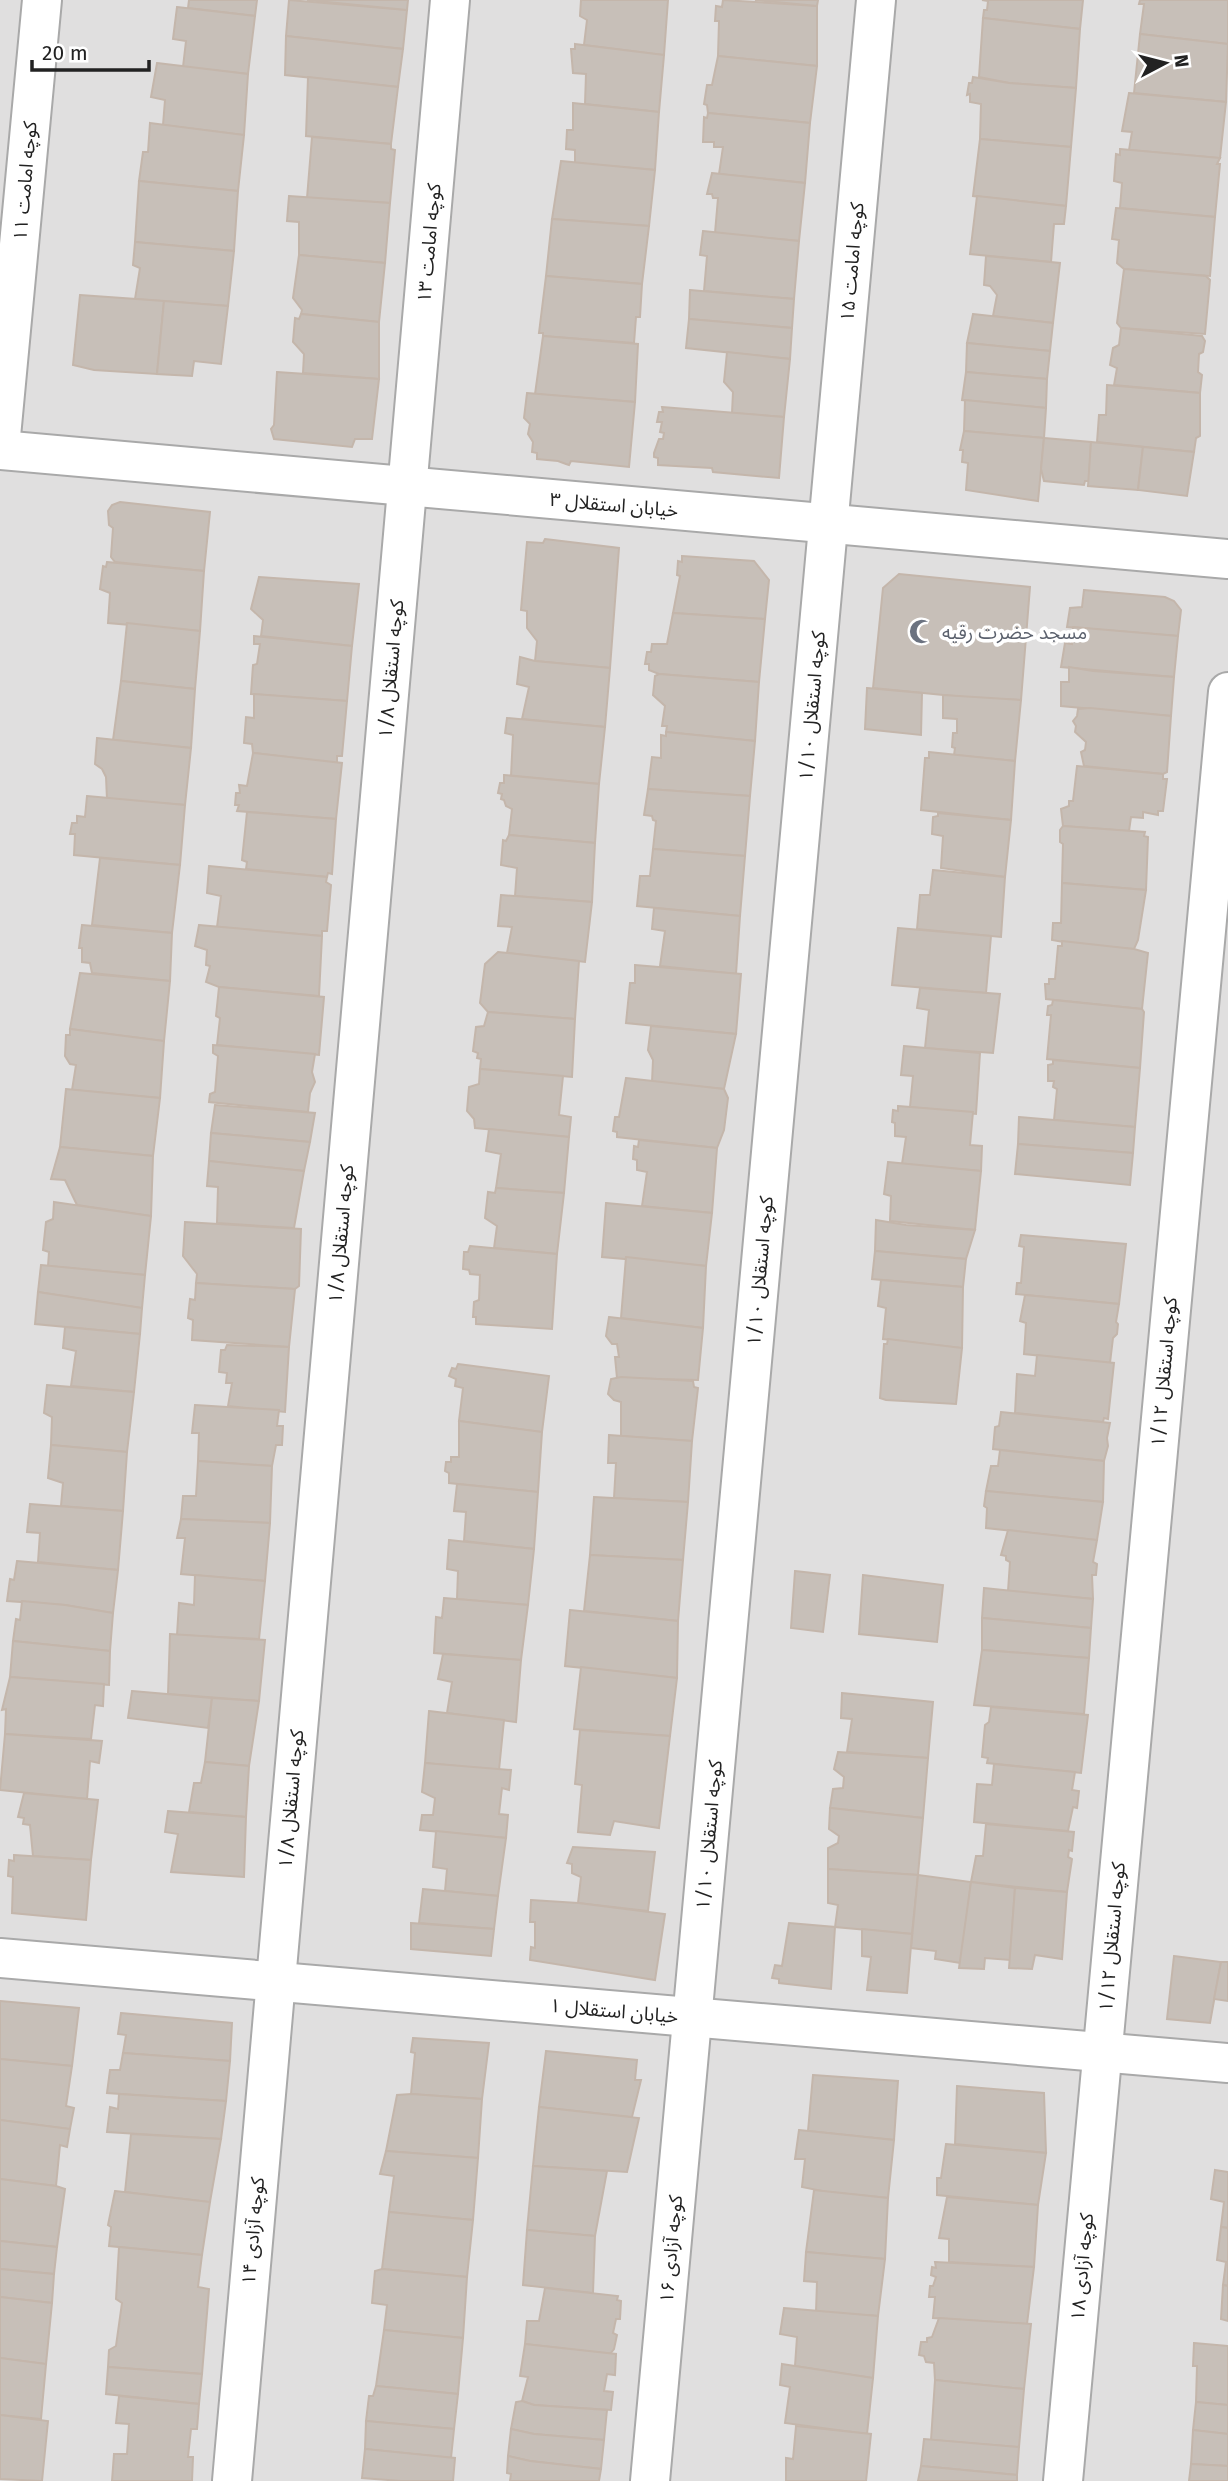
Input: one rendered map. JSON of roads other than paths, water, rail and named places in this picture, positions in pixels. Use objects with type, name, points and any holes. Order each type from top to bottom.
[{"type":"street","name":"کوچه امامت ۱۱","points":[[0,449],[42,0]]},
{"type":"street","name":"کوچه امامت ۱۳","points":[[407,486],[450,0]]},
{"type":"street","name":"کوچه امامت ۱۵","points":[[828,524],[876,0]]},
{"type":"street","name":"خیابان استقلال ۳","points":[[0,449],[1228,559]]},
{"type":"street","name":"کوچه استقلال ۱/۸","points":[[274,1981],[407,486]]},
{"type":"street","name":"کوچه استقلال ۱/۱۰","points":[[692,2017],[828,524]]},
{"type":"street","name":"کوچه استقلال ۱/۱۲","points":[[1101,2052],[1228,692]]},
{"type":"street","name":"خیابان استقلال ۱","points":[[0,1958],[1228,2063]]},
{"type":"street","name":"کوچه آزادی ۱۴","points":[[232,2481],[274,1981]]},
{"type":"street","name":"کوچه آزادی ۱۶","points":[[650,2481],[692,2017]]},
{"type":"street","name":"کوچه آزادی ۱۸","points":[[1063,2481],[1101,2052]]},
{"type":"place","name":"مسجد حضرت رقیه","points":[[922,632]]}]
